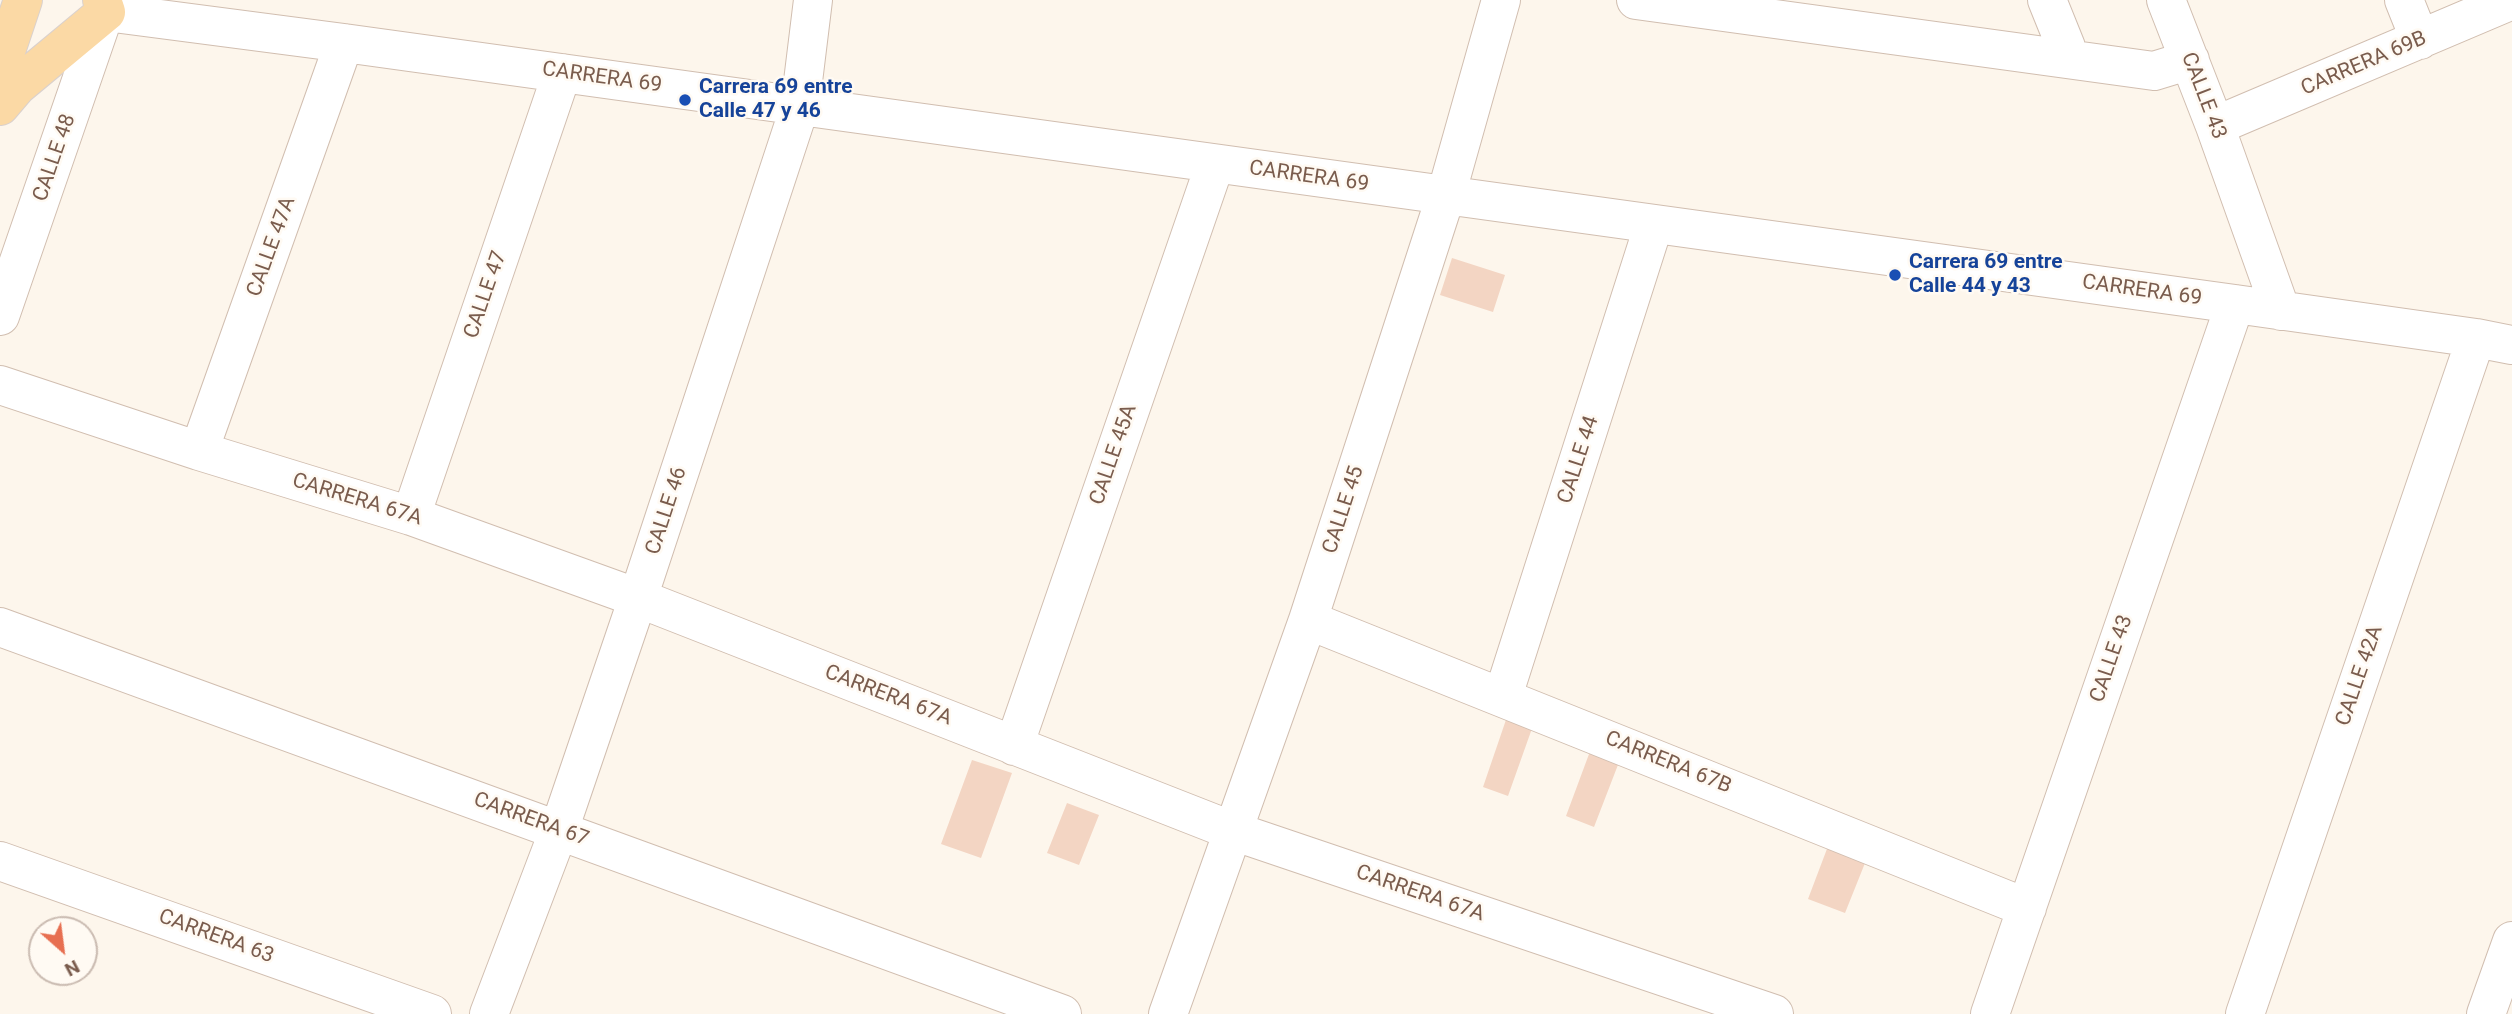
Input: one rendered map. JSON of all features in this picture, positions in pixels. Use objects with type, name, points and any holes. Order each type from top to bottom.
[{"type":"main road","points":[[0,69],[23,0]]},
{"type":"main road","points":[[0,106],[17,86],[106,4]]},
{"type":"street","name":"CALLE 46","points":[[489,1014],[559,830],[800,106],[813,0]]},
{"type":"street","name":"CALLE 45","points":[[1168,1014],[1308,620],[1446,195],[1501,0]]},
{"type":"street","points":[[1636,0],[2154,71],[2190,60]]},
{"type":"street","points":[[2047,0],[2066,47],[2065,58]]},
{"type":"street","name":"CALLE 43","points":[[2166,0],[2215,126],[2281,311]]},
{"type":"street","points":[[2404,0],[2420,40]]},
{"type":"street","name":"CARRERA 69B","points":[[2215,126],[2512,1]]},
{"type":"street","name":"CARRERA 69","points":[[106,4],[345,43],[2494,341]]},
{"type":"street","name":"CALLE 48","points":[[0,316],[106,4]]},
{"type":"street","name":"CALLE 47A","points":[[199,451],[345,43]]},
{"type":"street","name":"CALLE 47","points":[[411,516],[562,73]]},
{"type":"street","name":"CALLE 45A","points":[[1014,746],[1215,163]]},
{"type":"street","name":"CALLE 44","points":[[1503,696],[1654,224]]},
{"type":"street","name":"CALLE 43","points":[[1990,1014],[2235,304]]},
{"type":"street","name":"CALLE 42A","points":[[2245,1014],[2494,341]]},
{"type":"street","name":"CARRERA 67A","points":[[0,385],[199,451],[411,516],[638,598],[1233,831],[1774,1014]]},
{"type":"street","name":"CARRERA 67B","points":[[1308,620],[2026,908]]},
{"type":"street","name":"CARRERA 67","points":[[0,627],[1062,1014]]},
{"type":"street","name":"CARRERA 63","points":[[0,861],[432,1014]]},
{"type":"street","points":[[2486,1014],[2512,941]]},
{"type":"building","points":[[1452,258],[1505,275],[1493,312],[1440,295]]},
{"type":"building","points":[[1509,711],[1535,720],[1508,796],[1483,787]]},
{"type":"building","points":[[1592,746],[1621,757],[1594,827],[1566,816]]},
{"type":"building","points":[[972,760],[1012,773],[981,858],[941,844]]},
{"type":"building","points":[[1067,803],[1099,815],[1079,865],[1047,853]]},
{"type":"building","points":[[1833,833],[1871,848],[1845,913],[1808,899]]},
{"type":"place","name":"Carrera 69 entre Calle 47 y 46","points":[[685,100]]},
{"type":"place","name":"Carrera 69 entre Calle 44 y 43","points":[[1895,275]]}]
